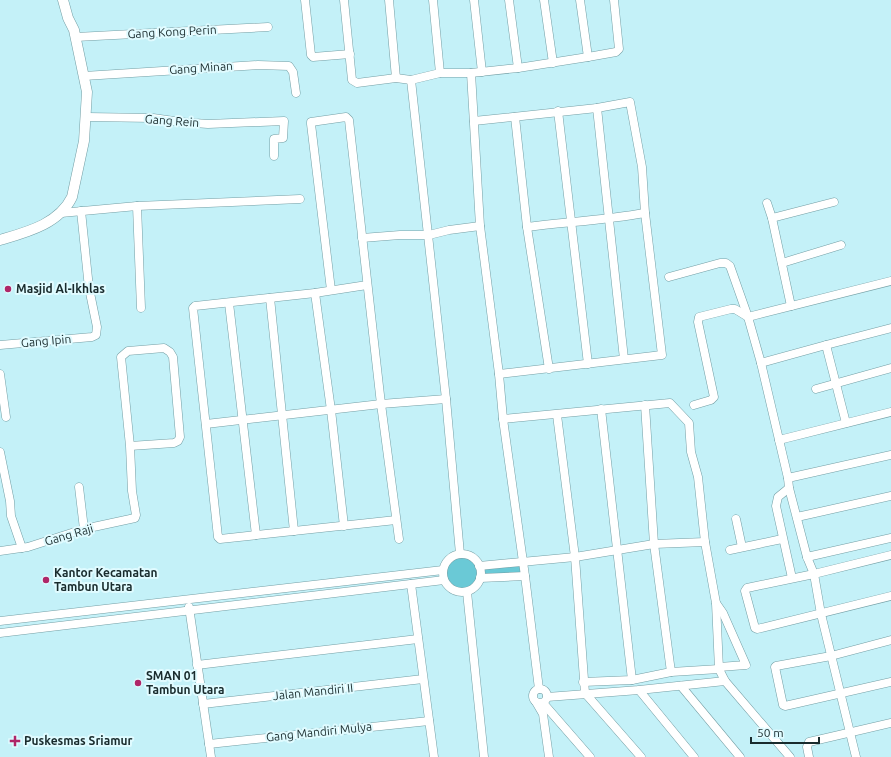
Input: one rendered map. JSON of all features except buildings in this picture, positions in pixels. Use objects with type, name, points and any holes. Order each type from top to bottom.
[{"type":"street","points":[[0,240],[49,222],[61,213],[72,197],[82,155],[87,118],[87,92],[76,37],[68,18],[63,0]]},
{"type":"street","points":[[305,0],[311,55],[313,57],[350,54]]},
{"type":"street","points":[[344,0],[352,80],[357,83],[396,78],[411,80],[440,73],[471,73],[518,68],[588,58],[616,52],[619,48],[614,0]]},
{"type":"street","points":[[389,0],[396,78]]},
{"type":"street","points":[[433,0],[440,73]]},
{"type":"street","points":[[474,0],[482,72]]},
{"type":"street","points":[[509,0],[518,68]]},
{"type":"street","points":[[544,0],[553,63]]},
{"type":"street","points":[[580,0],[588,58]]},
{"type":"street","name":"Gang Kong Perin","points":[[76,37],[268,26]]},
{"type":"street","name":"Gang Minan","points":[[84,76],[258,65],[289,66],[293,72],[296,93]]},
{"type":"street","points":[[471,73],[480,226],[499,374],[503,420],[524,561],[539,689]]},
{"type":"street","points":[[411,80],[446,399],[460,554]]},
{"type":"street","points":[[474,121],[597,108],[630,102],[642,167],[645,213],[662,355],[499,374]]},
{"type":"street","points":[[597,108],[624,359]]},
{"type":"street","points":[[558,111],[588,364]]},
{"type":"street","points":[[331,290],[311,122],[346,117],[349,120],[381,404],[399,539]]},
{"type":"street","points":[[515,117],[527,227],[549,369]]},
{"type":"street","name":"Gang Rein","points":[[87,118],[153,118],[208,124],[284,121],[284,138],[274,139],[274,156]]},
{"type":"street","points":[[61,213],[138,206],[300,199]]},
{"type":"street","points":[[772,218],[834,202]]},
{"type":"street","points":[[767,203],[772,218],[791,306]]},
{"type":"street","points":[[138,206],[141,308]]},
{"type":"street","name":"Gang Ipin","points":[[0,345],[92,337],[96,335],[97,327],[89,288],[81,211]]},
{"type":"street","points":[[527,227],[610,219],[645,213]]},
{"type":"street","points":[[362,238],[400,235],[429,235],[449,230],[480,226]]},
{"type":"street","points":[[782,262],[841,245]]},
{"type":"street","points":[[669,277],[720,263],[726,263],[730,266],[748,317],[761,363],[788,478],[789,488],[807,557],[814,574],[821,614],[856,757]]},
{"type":"street","points":[[694,404],[711,400],[714,397],[698,322],[699,317],[731,309],[748,317],[891,281]]},
{"type":"street","points":[[367,285],[315,293],[195,306],[193,309],[218,538],[396,520]]},
{"type":"street","points":[[315,293],[331,410],[344,526]]},
{"type":"street","points":[[270,298],[294,531]]},
{"type":"street","points":[[228,303],[256,535]]},
{"type":"street","points":[[761,363],[891,328]]},
{"type":"street","points":[[826,345],[846,423]]},
{"type":"street","points":[[164,348],[174,357],[180,437],[178,441],[174,443],[130,446],[121,357],[128,351],[164,348]]},
{"type":"street","points":[[816,389],[891,368]]},
{"type":"street","points":[[0,374],[6,417]]},
{"type":"street","points":[[206,424],[381,404],[446,399]]},
{"type":"street","points":[[503,420],[670,403],[689,423],[691,452],[698,477],[705,542],[716,603],[719,668],[725,681],[788,756]]},
{"type":"street","points":[[645,405],[654,544],[671,672]]},
{"type":"street","points":[[601,409],[616,551],[632,680]]},
{"type":"street","points":[[779,440],[891,412]]},
{"type":"street","points":[[557,415],[575,557],[585,693],[641,757]]},
{"type":"street","name":"Gang Raji","points":[[0,551],[28,547],[84,529],[134,519],[136,514],[132,491],[130,446]]},
{"type":"street","points":[[0,452],[10,501],[11,516],[22,548]]},
{"type":"street","points":[[788,478],[891,455]]},
{"type":"street","points":[[79,487],[84,529]]},
{"type":"street","points":[[789,488],[778,497],[776,506],[782,539],[792,578]]},
{"type":"street","points":[[797,517],[891,496]]},
{"type":"street","points":[[736,519],[742,548]]},
{"type":"street","points":[[807,557],[891,538]]},
{"type":"street","points":[[730,550],[782,539]]},
{"type":"street","points":[[480,566],[575,557],[654,544],[705,542]]},
{"type":"street","points":[[460,554],[472,557],[480,566],[481,572],[480,578],[473,589],[461,593],[449,588],[444,580],[443,570],[448,559],[460,554]]},
{"type":"street","points":[[891,554],[814,574],[747,588],[746,590],[756,629],[891,596]]},
{"type":"street","points":[[0,621],[309,587],[443,570]]},
{"type":"street","points":[[480,578],[525,576]]},
{"type":"street","points":[[0,633],[444,580]]},
{"type":"street","points":[[411,584],[434,757]]},
{"type":"street","points":[[309,587],[310,597]]},
{"type":"street","points":[[467,592],[484,757]]},
{"type":"street","points":[[188,600],[210,757]]},
{"type":"street","points":[[583,682],[632,680],[671,672],[746,665],[723,613],[716,603]]},
{"type":"street","points":[[20,620],[21,631]]},
{"type":"street","points":[[197,666],[418,639]]},
{"type":"street","points":[[891,640],[831,656],[775,667],[783,705],[789,706],[891,682]]},
{"type":"street","name":"Jalan Mandiri II","points":[[203,704],[423,679]]},
{"type":"street","points":[[539,689],[533,694],[533,697],[542,700],[585,693],[639,690],[725,681]]},
{"type":"street","points":[[681,686],[740,757]]},
{"type":"street","points":[[539,689],[543,689],[546,692],[542,700],[549,757]]},
{"type":"street","points":[[639,690],[694,757]]},
{"type":"street","points":[[542,700],[590,757]]},
{"type":"street","name":"Gang Mandiri Mulya","points":[[209,744],[429,721]]},
{"type":"street","points":[[809,757],[807,747],[809,742],[891,723]]},
{"type":"shaded area","points":[[460,554],[471,557],[480,566],[523,561],[525,576],[480,578],[473,588],[461,593],[448,585],[444,580],[443,574],[447,562]]},
{"type":"place","name":"Masjid Al-Ikhlas","points":[[8,289]]},
{"type":"place","name":"Kantor Kecamatan Tambun Utara","points":[[46,580]]},
{"type":"place","name":"SMAN 01 Tambun Utara","points":[[138,683]]},
{"type":"place","name":"Puskesmas Sriamur","points":[[15,741]]}]
